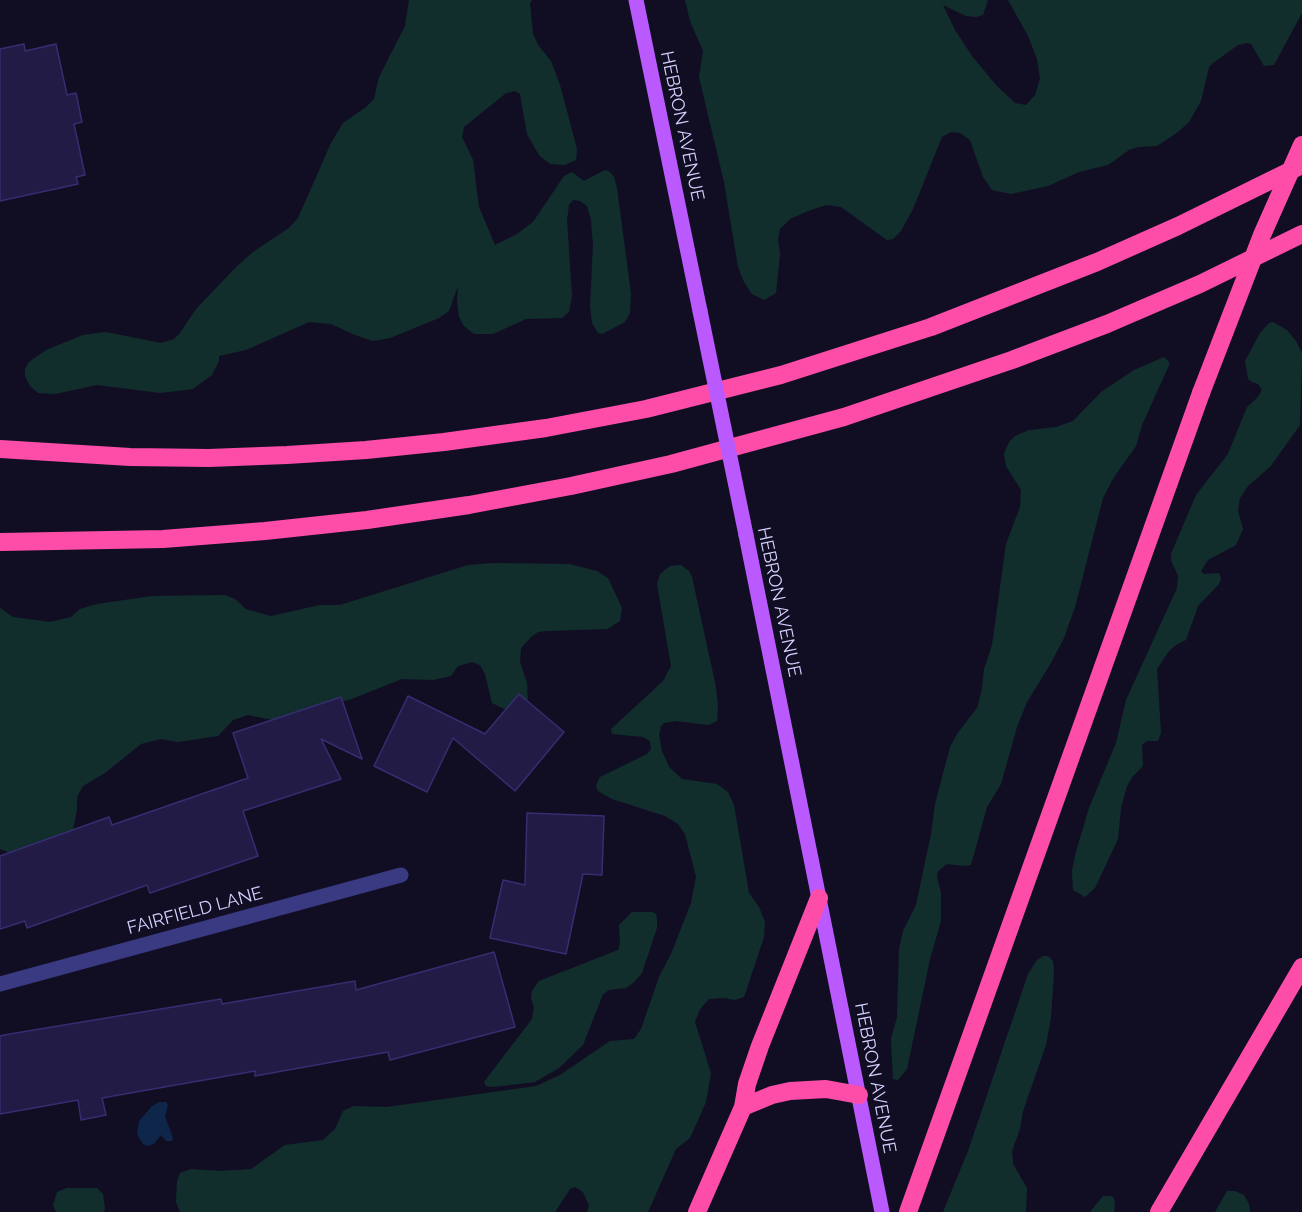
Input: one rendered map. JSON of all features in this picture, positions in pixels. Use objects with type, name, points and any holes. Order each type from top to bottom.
[{"type":"highway","points":[[908,1212],[1201,393],[1262,235],[1302,145]]},
{"type":"highway","points":[[0,449],[130,457],[209,458],[287,455],[444,442],[546,428],[646,409],[781,375],[931,327],[1097,262],[1188,221],[1302,165]]},
{"type":"highway","points":[[0,542],[163,539],[367,520],[469,505],[671,464],[844,417],[1012,360],[1107,324],[1200,284],[1302,234]]},
{"type":"highway","points":[[697,1212],[743,1107],[747,1084],[760,1046],[819,898]]},
{"type":"highway","points":[[1159,1212],[1302,967]]},
{"type":"highway","points":[[743,1107],[772,1095],[790,1091],[826,1089],[859,1095]]},
{"type":"main road","name":"HEBRON AVENUE","points":[[636,0],[882,1212]]},
{"type":"street","name":"FAIRFIELD LANE","points":[[0,984],[401,875]]},
{"type":"green space","points":[[409,0],[532,0],[530,3],[533,34],[538,45],[551,61],[560,85],[577,149],[576,160],[565,165],[550,164],[539,155],[527,134],[520,94],[515,91],[506,93],[464,127],[462,137],[473,160],[479,207],[495,245],[517,234],[533,222],[564,176],[572,172],[584,181],[605,170],[610,172],[617,188],[631,294],[630,313],[625,322],[602,334],[598,333],[592,323],[590,306],[593,245],[591,220],[587,206],[580,201],[573,200],[569,205],[567,220],[572,296],[569,312],[562,318],[526,319],[493,334],[474,334],[464,326],[459,317],[458,286],[449,311],[439,318],[390,338],[373,341],[331,324],[309,322],[246,350],[219,356],[212,375],[193,389],[160,393],[97,385],[55,394],[38,393],[30,386],[25,376],[25,369],[29,362],[46,350],[83,335],[106,332],[161,343],[174,339],[196,309],[237,266],[253,252],[289,228],[298,218],[331,143],[343,123],[374,99],[379,77],[405,26]]},
{"type":"green space","points":[[685,0],[988,0],[983,15],[976,17],[966,16],[943,5],[955,30],[972,56],[996,85],[1015,103],[1026,105],[1035,95],[1040,79],[1037,59],[1028,36],[1008,0],[1302,0],[1302,13],[1274,65],[1264,66],[1251,44],[1247,43],[1238,45],[1213,63],[1209,67],[1201,101],[1189,122],[1178,132],[1157,146],[1129,150],[1108,165],[1079,172],[1048,186],[1011,194],[992,190],[983,177],[970,140],[960,133],[951,132],[942,137],[913,209],[901,231],[893,239],[887,240],[841,207],[826,205],[790,219],[780,229],[778,238],[780,254],[776,293],[764,300],[752,294],[738,267],[724,182],[699,77],[703,51],[690,21]]},
{"type":"green space","points":[[1273,322],[1287,330],[1302,353],[1300,425],[1270,467],[1248,486],[1240,498],[1238,511],[1243,529],[1236,545],[1208,560],[1201,571],[1204,574],[1219,573],[1221,578],[1219,584],[1198,606],[1186,640],[1169,651],[1157,669],[1161,733],[1158,741],[1147,741],[1142,745],[1143,766],[1127,786],[1121,808],[1118,839],[1095,888],[1085,897],[1073,890],[1072,871],[1075,855],[1089,808],[1116,743],[1126,700],[1177,588],[1178,576],[1171,560],[1171,554],[1196,495],[1228,454],[1247,407],[1262,390],[1258,384],[1248,379],[1245,361],[1260,333],[1269,323]]},
{"type":"green space","points":[[1164,357],[1170,363],[1142,425],[1136,446],[1114,477],[1103,498],[1075,607],[1064,638],[1027,702],[1017,727],[1001,784],[987,807],[971,865],[947,864],[938,871],[941,921],[930,959],[907,1069],[898,1080],[893,1079],[891,1039],[897,1017],[899,949],[903,931],[916,905],[935,804],[950,747],[977,708],[984,669],[992,645],[1006,544],[1020,507],[1021,490],[1006,466],[1004,454],[1009,442],[1015,436],[1029,430],[1056,427],[1073,421],[1101,392],[1134,370]]},
{"type":"green space","points":[[569,564],[597,571],[608,578],[622,608],[620,621],[607,629],[547,631],[538,632],[531,637],[521,648],[520,662],[527,683],[528,703],[520,710],[504,709],[492,703],[485,674],[480,665],[472,662],[458,666],[451,676],[433,680],[402,679],[349,700],[322,704],[293,724],[248,715],[233,720],[218,736],[178,742],[161,739],[141,744],[105,773],[83,786],[77,797],[72,834],[37,863],[0,849],[0,608],[13,617],[50,622],[71,617],[80,609],[97,604],[152,596],[225,595],[235,599],[246,609],[271,616],[320,605],[340,605],[468,565]]},
{"type":"green space","points":[[681,565],[689,571],[692,577],[716,687],[717,721],[709,725],[676,721],[664,723],[659,735],[662,751],[669,767],[682,779],[717,784],[728,792],[734,805],[749,893],[759,907],[765,922],[764,937],[744,997],[735,1000],[709,999],[700,1009],[695,1022],[711,1073],[706,1102],[690,1138],[676,1149],[648,1212],[587,1212],[589,1206],[583,1192],[575,1187],[570,1189],[555,1212],[180,1212],[176,1202],[177,1181],[180,1173],[191,1169],[220,1171],[251,1169],[285,1145],[323,1140],[335,1129],[343,1111],[354,1106],[387,1107],[536,1086],[560,1075],[610,1041],[634,1039],[641,1029],[659,977],[671,954],[691,903],[696,877],[685,834],[678,824],[665,816],[612,799],[598,791],[596,785],[600,777],[647,754],[651,749],[650,741],[643,737],[612,734],[611,729],[663,681],[671,666],[657,584],[660,574],[670,566]]},
{"type":"green space","points":[[632,912],[652,912],[656,914],[657,920],[657,928],[642,973],[626,988],[609,990],[603,994],[583,1045],[559,1068],[535,1082],[486,1086],[484,1082],[532,1019],[534,1007],[531,998],[532,991],[539,981],[618,950],[619,925]]},
{"type":"green space","points":[[1048,956],[1053,961],[1051,1017],[1046,1045],[1012,1151],[1013,1164],[1027,1188],[1026,1212],[943,1212],[968,1151],[1028,974],[1037,960]]},
{"type":"green space","points":[[67,1188],[97,1188],[103,1194],[104,1212],[56,1212],[53,1205],[57,1192]]},
{"type":"green space","points":[[1227,1191],[1235,1191],[1244,1195],[1250,1212],[1215,1212]]},
{"type":"green space","points":[[1103,1196],[1112,1196],[1115,1201],[1114,1212],[1090,1212]]},
{"type":"water","points":[[159,1102],[166,1102],[168,1105],[165,1116],[173,1138],[172,1141],[166,1141],[161,1135],[154,1144],[147,1146],[142,1143],[137,1134],[139,1121],[152,1106]]},
{"type":"building","points":[[24,44],[25,51],[56,44],[67,95],[76,93],[82,122],[74,124],[85,175],[76,177],[78,184],[0,201],[0,49]]},
{"type":"building","points":[[519,694],[564,732],[515,791],[453,738],[427,792],[374,766],[408,696],[485,734]]},
{"type":"building","points":[[341,697],[362,759],[321,739],[341,779],[243,811],[258,856],[150,893],[147,885],[27,928],[25,921],[0,929],[0,856],[109,817],[112,825],[248,778],[233,733]]},
{"type":"building","points":[[527,813],[604,816],[602,875],[583,874],[566,954],[490,938],[503,880],[525,885]]},
{"type":"building","points":[[494,952],[515,1027],[390,1060],[388,1052],[255,1076],[255,1071],[102,1098],[106,1115],[81,1120],[78,1100],[0,1114],[0,1036],[221,999],[222,1004],[355,981],[356,990]]}]
